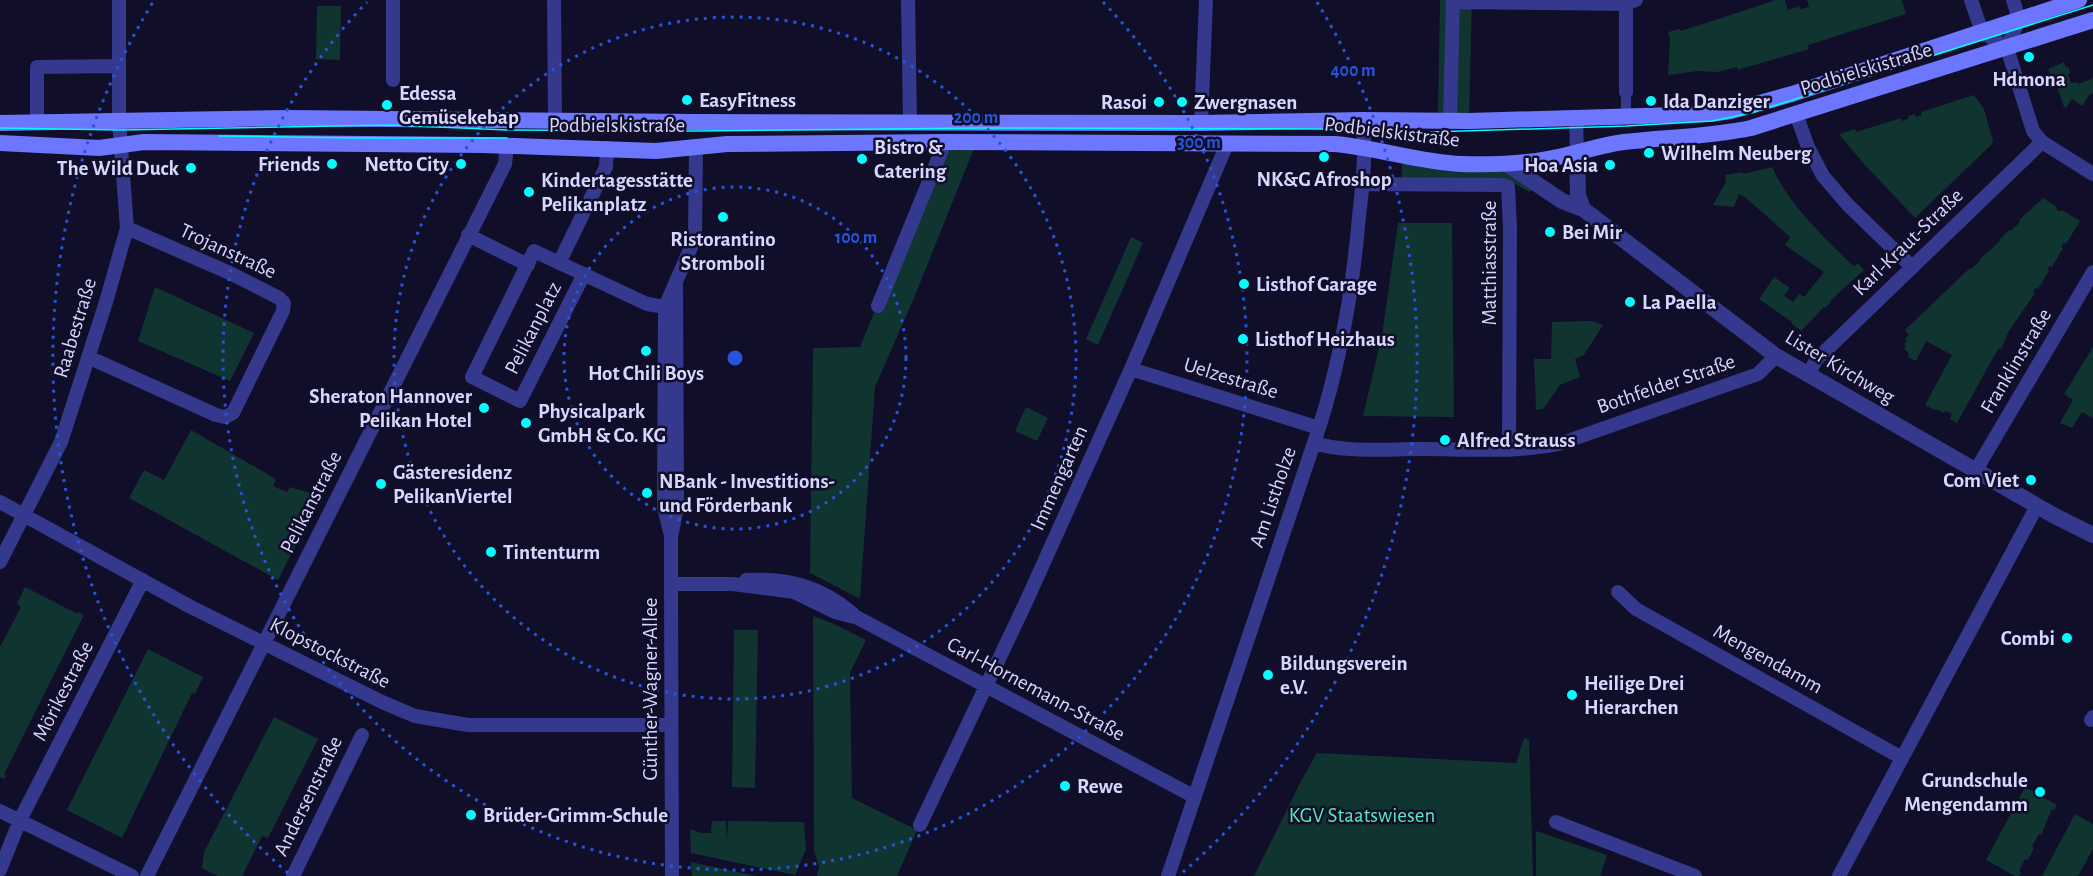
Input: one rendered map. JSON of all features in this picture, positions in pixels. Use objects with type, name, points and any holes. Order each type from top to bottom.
[{"type":"main road","name":"Podbielskistraße","points":[[0,123],[290,118],[1201,123],[1450,121],[1710,114],[1731,111],[1792,94],[2079,0]]},
{"type":"main road","name":"Podbielskistraße","points":[[0,143],[99,147],[144,142],[507,146],[665,151],[727,144],[945,142],[1335,144],[1365,147],[1434,162],[1507,164],[1554,158],[1600,145],[1719,135],[1751,128],[2093,20]]},
{"type":"main road","points":[[507,146],[508,120]]},
{"type":"main road","points":[[696,122],[696,148]]},
{"type":"street","points":[[119,0],[119,121],[122,145]]},
{"type":"street","points":[[393,0],[393,80]]},
{"type":"street","points":[[554,0],[555,120]]},
{"type":"street","points":[[908,0],[909,122]]},
{"type":"street","points":[[1201,123],[1206,0]]},
{"type":"street","points":[[1971,0],[1982,33],[2007,48]]},
{"type":"street","points":[[2013,0],[2019,19],[2007,48],[2033,131],[2042,141],[2093,174]]},
{"type":"street","points":[[1450,121],[1453,1],[1631,2],[1626,115]]},
{"type":"street","points":[[37,123],[37,67],[119,66]]},
{"type":"street","points":[[1796,114],[1808,147],[1823,176],[1848,205],[1912,267]]},
{"type":"street","points":[[1576,117],[1578,195],[1583,209]]},
{"type":"street","name":"Am Listholze","points":[[1167,876],[1319,428],[1335,370],[1348,308],[1363,184],[1365,147],[1363,120]]},
{"type":"street","name":"Karl-Kraut-Straße","points":[[1808,375],[1816,360],[2042,141]]},
{"type":"street","points":[[878,306],[945,142]]},
{"type":"street","name":"Immengarten","points":[[920,825],[987,686],[1131,369],[1227,144]]},
{"type":"street","name":"Raabestraße","points":[[0,562],[61,442],[126,228],[122,145]]},
{"type":"street","name":"Pelikanstraße","points":[[147,876],[505,164],[507,146]]},
{"type":"street","name":"Pelikanplatz","points":[[559,263],[606,167],[608,148]]},
{"type":"street","name":"Günther-Wagner-Allee","points":[[671,537],[664,507],[665,307],[695,238],[696,148]]},
{"type":"street","name":"Lister Kirchweg","points":[[1507,164],[1563,201],[1583,209],[1776,356],[2037,506],[2093,535]]},
{"type":"street","name":"Matthiasstraße","points":[[1363,184],[1502,185],[1508,187],[1510,227],[1509,450]]},
{"type":"street","name":"Trojanstraße","points":[[88,357],[225,417],[233,413],[283,310],[284,303],[269,293],[232,274],[126,228]]},
{"type":"street","name":"Pelikanplatz","points":[[468,235],[528,265]]},
{"type":"street","name":"Pelikanplatz","points":[[584,274],[520,401],[472,377],[534,251],[584,274],[647,304],[665,307]]},
{"type":"street","name":"Franklinstraße","points":[[1976,470],[2093,272]]},
{"type":"street","name":"Günther-Wagner-Allee","points":[[672,876],[671,537],[676,507],[676,281]]},
{"type":"street","name":"Bothfelder Straße","points":[[1314,443],[1328,447],[1363,449],[1531,450],[1560,444],[1758,374],[1776,356]]},
{"type":"street","name":"Uelzestraße","points":[[1131,369],[1319,428]]},
{"type":"street","name":"Klopstockstraße","points":[[0,502],[24,513],[189,606],[396,709],[415,716],[468,725],[671,725]]},
{"type":"street","points":[[1839,876],[2037,506]]},
{"type":"street","name":"Carl-Hornemann-Straße","points":[[671,584],[733,584],[744,580],[770,578],[795,582],[840,603],[858,618],[1195,797]]},
{"type":"street","name":"Mörikestraße","points":[[0,870],[20,820],[143,580]]},
{"type":"street","name":"Mengendamm","points":[[1618,592],[1636,609],[1902,758]]},
{"type":"street","name":"Andersenstraße","points":[[293,876],[362,735]]},
{"type":"street","points":[[0,811],[132,876]]},
{"type":"street","points":[[1557,822],[1695,876]]},
{"type":"green space","points":[[1440,0],[1472,0],[1469,121],[1438,113]]},
{"type":"green space","points":[[1776,0],[1785,0],[1788,10],[1799,6],[1800,9],[1809,7],[1807,0],[1902,0],[1906,14],[1808,45],[1809,49],[1738,70],[1737,67],[1718,72],[1697,71],[1668,75],[1670,39],[1668,32],[1680,29],[1681,31]]},
{"type":"green space","points":[[317,6],[341,6],[340,60],[316,59]]},
{"type":"green space","points":[[2064,62],[2069,68],[2071,83],[2077,82],[2078,84],[2093,77],[2093,94],[2090,94],[2082,106],[2072,99],[2066,108],[2064,107],[2054,78],[2048,69]]},
{"type":"green space","points":[[1974,95],[1984,109],[1992,144],[1915,218],[1865,165],[1840,134],[1855,129],[1856,132],[1901,118],[1902,121],[1915,114],[1916,117],[1922,115],[1921,112]]},
{"type":"green space","points":[[975,146],[914,298],[875,387],[860,599],[810,573],[813,348],[860,347],[941,149]]},
{"type":"green space","points":[[1402,162],[1503,172],[1519,177],[1536,188],[1529,192],[1510,181],[1402,180]]},
{"type":"green space","points":[[1772,167],[1779,181],[1807,219],[1850,263],[1854,266],[1858,263],[1864,270],[1801,331],[1759,299],[1774,277],[1790,288],[1784,296],[1793,302],[1799,294],[1804,297],[1824,272],[1785,245],[1790,237],[1745,197],[1739,194],[1734,207],[1713,205],[1726,182],[1725,175],[1743,172],[1743,174]]},
{"type":"green space","points":[[2043,198],[2057,207],[2056,209],[2060,212],[2062,210],[2080,221],[2066,244],[2064,243],[2061,247],[2063,248],[2052,267],[2047,269],[2049,271],[2038,289],[2036,288],[2033,292],[2035,293],[2009,331],[2001,349],[1999,348],[1994,356],[1957,423],[1950,419],[1952,414],[1925,405],[1952,355],[1926,341],[1916,361],[1907,357],[1909,354],[1904,344],[1909,335],[1905,330],[1981,260]]},
{"type":"green space","points":[[1398,223],[1452,223],[1454,417],[1363,416],[1382,335]]},
{"type":"green space","points":[[1131,237],[1143,243],[1098,345],[1086,339]]},
{"type":"green space","points":[[155,287],[254,333],[230,381],[138,341]]},
{"type":"green space","points":[[1592,321],[1603,325],[1584,355],[1575,359],[1580,377],[1560,385],[1543,409],[1536,410],[1534,359],[1551,359],[1552,322]]},
{"type":"green space","points":[[2093,347],[2093,418],[2082,412],[2072,428],[2060,423],[2073,400],[2064,394]]},
{"type":"green space","points":[[1026,407],[1048,418],[1037,441],[1015,431]]},
{"type":"green space","points":[[191,430],[276,479],[273,486],[287,492],[290,487],[321,496],[278,580],[129,498],[144,470],[164,480]]},
{"type":"green space","points":[[25,587],[84,615],[4,774],[6,776],[4,779],[0,777],[0,647],[21,607],[17,604]]},
{"type":"green space","points":[[813,616],[866,640],[850,673],[852,798],[917,830],[897,876],[817,876],[819,867],[814,850]]},
{"type":"green space","points":[[734,630],[758,630],[755,788],[732,787]]},
{"type":"green space","points":[[148,649],[203,677],[195,694],[192,693],[122,838],[67,810]]},
{"type":"green space","points":[[274,717],[318,739],[268,838],[262,836],[242,876],[218,876],[202,868],[204,852]]},
{"type":"green space","name":"KGV Staatswiesen","points":[[1524,738],[1529,740],[1533,876],[1254,876],[1317,753],[1516,763]]},
{"type":"green space","points":[[2025,787],[2057,805],[2054,810],[2052,809],[2041,835],[2039,834],[2032,846],[2034,848],[2028,860],[2025,859],[2019,876],[2015,876],[1986,860]]},
{"type":"green space","points":[[2075,814],[2093,824],[2093,849],[2078,876],[2042,876]]},
{"type":"green space","points":[[712,821],[726,821],[727,842],[728,821],[804,822],[806,849],[795,875],[691,853],[690,829],[701,833],[711,833]]},
{"type":"green space","points":[[1536,831],[1607,855],[1600,876],[1536,876]]},
{"type":"green space","points":[[691,862],[756,876],[692,876]]},
{"type":"tram line","points":[[0,128],[120,130],[392,125],[507,130],[1320,129],[1398,133],[1712,121],[1751,113],[2093,5]]},
{"type":"tram line","points":[[219,136],[507,138]]},
{"type":"place","name":"Hdmona","points":[[2029,57]]},
{"type":"place","name":"EasyFitness","points":[[687,100]]},
{"type":"place","name":"Ida Danziger","points":[[1651,101]]},
{"type":"place","name":"Rasoi","points":[[1159,102]]},
{"type":"place","name":"Zwergnasen","points":[[1182,102]]},
{"type":"place","name":"Edessa Gemüsekebap","points":[[387,105]]},
{"type":"place","name":"Wilhelm Neuberg","points":[[1649,153]]},
{"type":"place","name":"NK&G Afroshop","points":[[1324,157]]},
{"type":"place","name":"Bistro & Catering","points":[[862,159]]},
{"type":"place","name":"Friends","points":[[332,164]]},
{"type":"place","name":"Netto City","points":[[461,164]]},
{"type":"place","name":"Hoa Asia","points":[[1610,165]]},
{"type":"place","name":"The Wild Duck","points":[[191,168]]},
{"type":"place","name":"Kindertagesstätte Pelikanplatz","points":[[529,192]]},
{"type":"place","name":"Ristorantino Stromboli","points":[[723,217]]},
{"type":"place","name":"Bei Mir","points":[[1550,232]]},
{"type":"place","name":"Listhof Garage","points":[[1244,284]]},
{"type":"place","name":"La Paella","points":[[1630,302]]},
{"type":"place","name":"Listhof Heizhaus","points":[[1243,339]]},
{"type":"place","name":"Hot Chili Boys","points":[[646,351]]},
{"type":"place","name":"Sheraton Hannover Pelikan Hotel","points":[[484,408]]},
{"type":"place","name":"Physicalpark GmbH & Co. KG","points":[[526,423]]},
{"type":"place","name":"Alfred Strauss","points":[[1445,440]]},
{"type":"place","name":"Com Viet","points":[[2031,480]]},
{"type":"place","name":"Gästeresidenz PelikanViertel","points":[[381,484]]},
{"type":"place","name":"NBank - Investitions- und Förderbank","points":[[647,493]]},
{"type":"place","name":"Tintenturm","points":[[491,552]]},
{"type":"place","name":"Combi","points":[[2067,638]]},
{"type":"place","name":"Bildungsverein e.V.","points":[[1268,675]]},
{"type":"place","name":"Heilige Drei Hierarchen","points":[[1572,695]]},
{"type":"place","name":"Rewe","points":[[1065,786]]},
{"type":"place","name":"Grundschule Mengendamm","points":[[2040,792]]},
{"type":"place","name":"Brüder-Grimm-Schule","points":[[471,815]]}]
